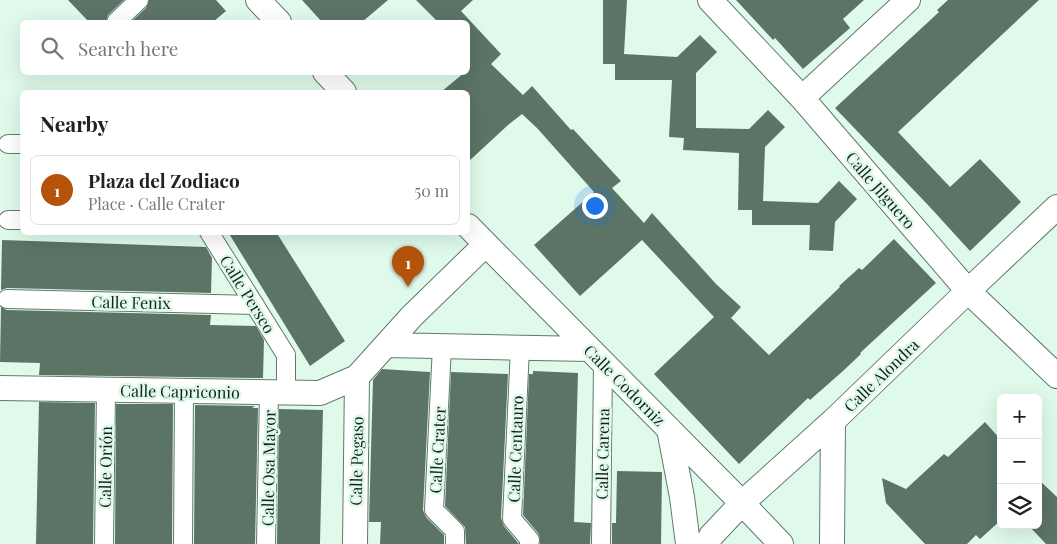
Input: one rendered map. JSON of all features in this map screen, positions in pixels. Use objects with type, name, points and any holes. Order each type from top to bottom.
[{"type":"street","points":[[118,20],[139,0]]},
{"type":"street","points":[[258,0],[277,20]]},
{"type":"street","name":"Calle Jilguero","points":[[710,0],[802,98],[968,290],[1057,376]]},
{"type":"street","points":[[802,98],[908,0]]},
{"type":"street","points":[[328,75],[342,90]]},
{"type":"street","name":"Calle Alondra","points":[[707,544],[711,536],[742,503],[833,422],[968,290],[1057,207]]},
{"type":"street","name":"Calle Codorniz","points":[[470,228],[781,544]]},
{"type":"street","name":"Calle Perseo","points":[[211,235],[286,355]]},
{"type":"street","points":[[357,377],[412,316],[485,245]]},
{"type":"street","name":"Calle Fenix","points":[[7,299],[255,305]]},
{"type":"street","points":[[386,346],[520,348],[596,356]]},
{"type":"street","name":"Calle Crater","points":[[442,346],[434,510],[455,531],[455,544]]},
{"type":"street","name":"Calle Centauro","points":[[520,348],[512,519],[530,540],[529,544]]},
{"type":"street","name":"Calle Osa Mayor","points":[[266,544],[278,392],[286,355]]},
{"type":"street","name":"Calle Carena","points":[[596,356],[601,544]]},
{"type":"street","name":"Calle Capriconio","points":[[0,388],[320,393],[357,377]]},
{"type":"street","name":"Calle Pegaso","points":[[355,544],[357,377]]},
{"type":"street","name":"Calle Orión","points":[[104,544],[106,389]]},
{"type":"street","points":[[183,544],[184,391]]},
{"type":"street","points":[[832,544],[833,422]]},
{"type":"street","points":[[668,429],[682,496],[688,544]]},
{"type":"building","points":[[68,0],[124,0],[108,15],[107,20],[87,20]]},
{"type":"building","points":[[149,0],[216,0],[226,11],[215,20],[133,20],[146,8]]},
{"type":"building","points":[[302,0],[388,0],[364,20],[320,20]]},
{"type":"building","points":[[416,0],[473,0],[461,11],[469,20],[436,20]]},
{"type":"building","points":[[603,0],[627,0],[624,54],[677,57],[700,35],[717,52],[696,73],[696,128],[749,129],[768,110],[785,127],[765,147],[763,201],[818,203],[839,181],[857,199],[835,222],[833,251],[809,250],[810,225],[752,225],[752,210],[738,210],[739,153],[683,150],[684,138],[669,137],[672,80],[615,80],[615,64],[603,64]]},
{"type":"building","points":[[736,0],[864,0],[843,19],[850,28],[803,69],[775,38],[773,40]]},
{"type":"building","points":[[948,0],[1039,0],[898,132],[950,187],[980,159],[1021,202],[970,251],[835,108],[939,12],[937,10]]},
{"type":"building","points":[[470,21],[501,54],[491,64],[523,95],[532,86],[571,130],[573,129],[621,181],[612,188],[644,223],[652,213],[716,284],[741,307],[731,318],[769,355],[839,286],[859,268],[862,270],[894,239],[936,283],[843,371],[810,400],[808,398],[739,464],[654,374],[714,317],[642,240],[580,296],[534,245],[594,192],[537,128],[522,114],[470,160],[470,90],[443,90],[461,75],[470,75]]},
{"type":"building","points":[[230,235],[278,235],[345,341],[310,366]]},
{"type":"building","points":[[2,240],[206,247],[212,258],[211,293],[7,288],[1,290]]},
{"type":"building","points":[[1,307],[7,310],[211,315],[210,325],[256,326],[264,340],[263,378],[39,375],[40,363],[0,362]]},
{"type":"building","points":[[382,369],[430,372],[423,510],[426,517],[444,535],[444,544],[380,544],[381,522],[369,522],[373,380]]},
{"type":"building","points":[[533,371],[578,373],[574,522],[591,523],[590,544],[540,544],[538,533],[523,515],[529,374],[533,374]]},
{"type":"building","points":[[451,372],[508,374],[501,518],[504,526],[519,544],[466,544],[465,527],[445,506]]},
{"type":"building","points":[[39,402],[95,403],[93,544],[36,544]]},
{"type":"building","points":[[116,404],[173,404],[172,544],[115,544]]},
{"type":"building","points":[[195,405],[255,406],[252,408],[258,408],[255,544],[194,544]]},
{"type":"building","points":[[279,409],[323,410],[320,544],[277,544]]},
{"type":"building","points":[[985,422],[997,436],[997,524],[980,539],[976,535],[967,544],[925,544],[886,503],[882,478],[906,489],[944,454],[948,457]]},
{"type":"building","points":[[617,471],[662,472],[661,544],[612,544],[612,523],[616,523]]},
{"type":"building","points":[[1042,483],[1057,497],[1057,544],[1046,544],[1032,529],[1042,529]]},
{"type":"place","name":"Plaza del Zodiaco","points":[[408,287]]}]
